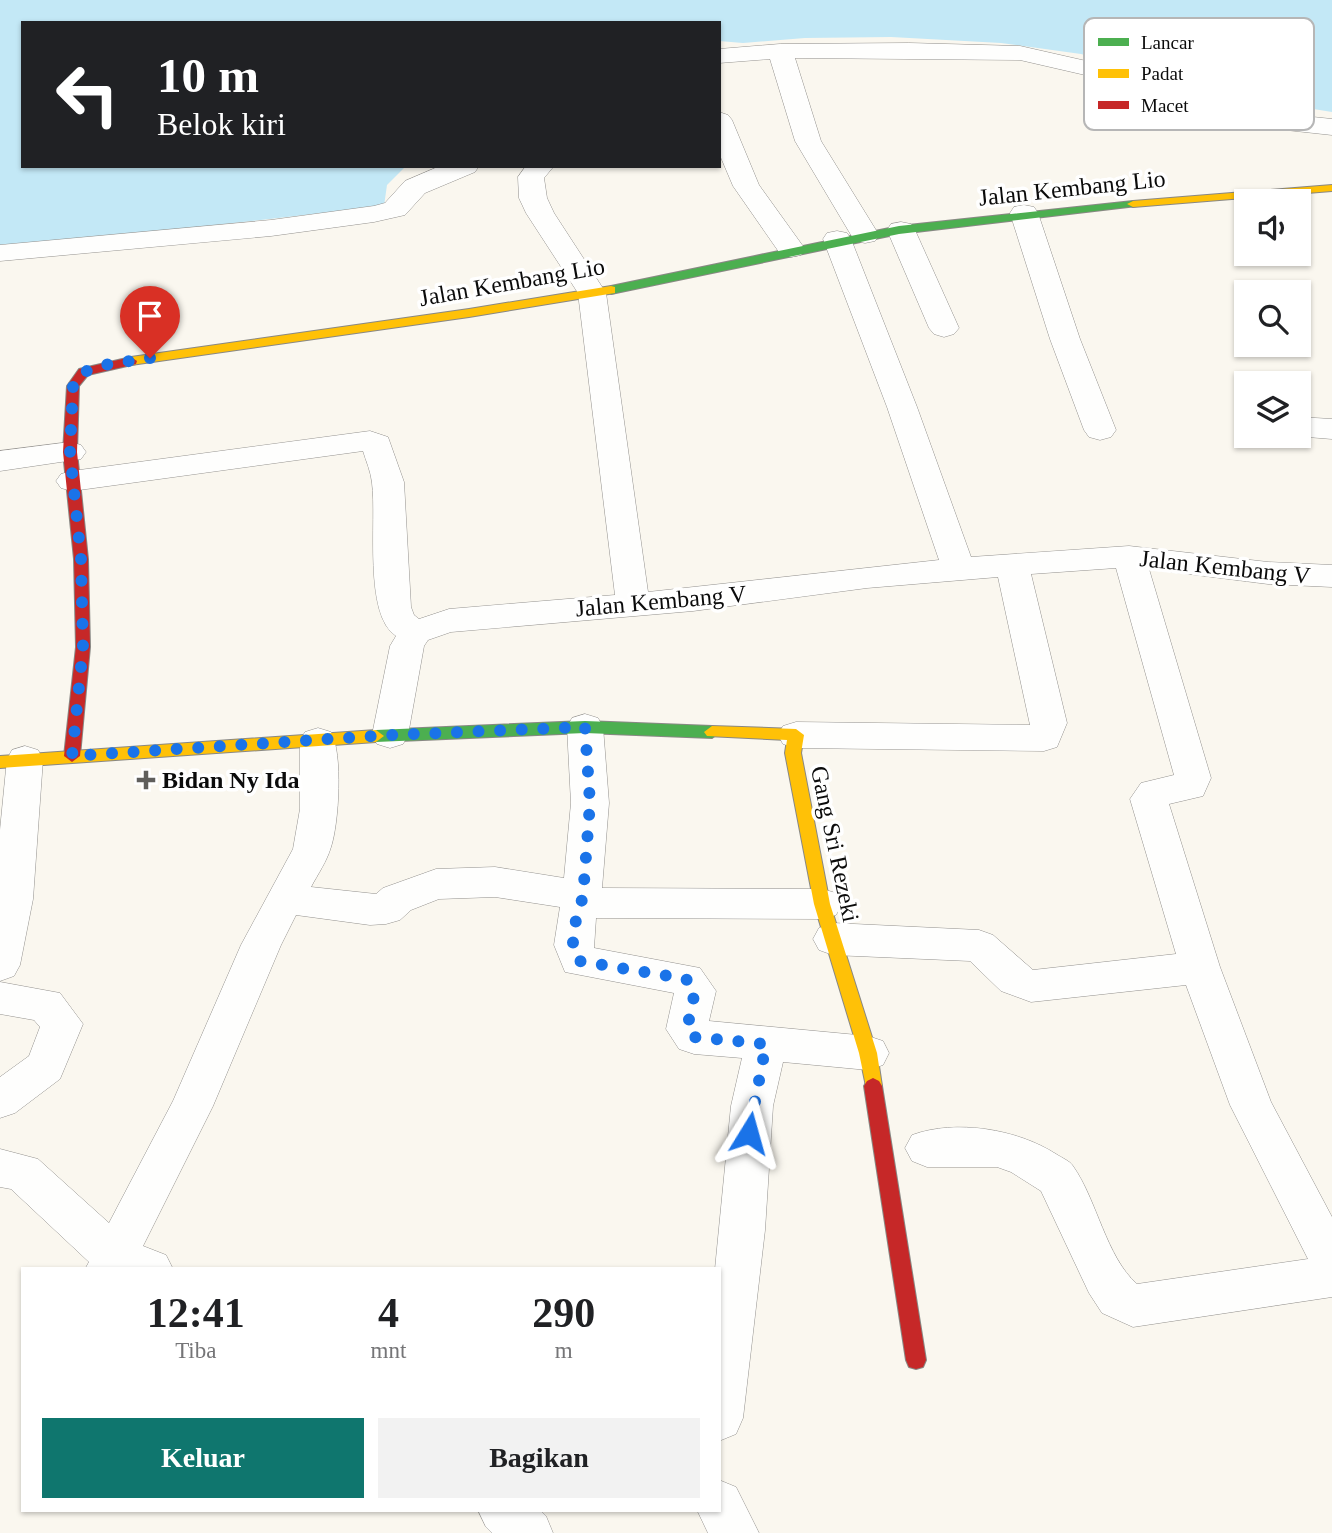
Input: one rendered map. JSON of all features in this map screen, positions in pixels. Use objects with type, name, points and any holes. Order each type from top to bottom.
[{"type":"street","points":[[780,51],[808,141],[851,237],[902,407],[959,571]]},
{"type":"street","points":[[721,57],[780,51],[1020,53],[1084,67]]},
{"type":"street","points":[[721,125],[746,186],[791,249]]},
{"type":"street","points":[[1314,125],[1332,127]]},
{"type":"street","points":[[0,253],[271,228],[374,214],[395,209],[415,187],[460,168]]},
{"type":"street","points":[[539,168],[531,177],[533,198],[592,293],[633,604]]},
{"type":"street","name":"Jalan Kembang Lio","points":[[72,756],[83,647],[81,559],[71,467],[73,386],[84,372],[96,368],[592,293],[851,237],[1024,213],[1332,188]]},
{"type":"street","points":[[1024,213],[1065,339],[1100,429]]},
{"type":"street","points":[[901,230],[944,328]]},
{"type":"street","points":[[1311,428],[1332,429]]},
{"type":"street","points":[[0,461],[71,467],[370,441],[377,444],[388,482],[394,607],[399,622],[415,632],[407,646],[390,735],[12,761],[13,899],[0,965]]},
{"type":"street","points":[[1129,557],[1193,783],[1190,786],[1154,793],[1149,799],[1200,967],[1251,1105],[1332,1261]]},
{"type":"street","name":"Jalan Kembang V","points":[[415,632],[449,621],[693,600],[867,577],[959,571],[1012,564],[1129,557],[1268,573],[1332,576]]},
{"type":"street","points":[[796,735],[1044,738],[1049,723],[1012,564]]},
{"type":"street","points":[[585,727],[590,803],[583,896],[573,931],[573,951],[579,961],[686,979],[695,991],[687,1029],[694,1037],[868,1053]]},
{"type":"street","name":"Gang Sri Rezeki","points":[[390,735],[585,727],[796,735],[793,753],[827,922],[868,1053],[916,1360]]},
{"type":"street","points":[[0,1168],[23,1172],[124,1265],[261,945],[287,899],[317,835],[318,741]]},
{"type":"street","points":[[287,899],[370,910],[386,909],[397,899],[436,884],[495,882],[583,896],[601,904],[827,922],[979,946],[1004,973],[1017,982],[1031,986],[1200,967]]},
{"type":"street","points":[[0,998],[46,1005],[62,1024],[45,1068],[0,1100]]},
{"type":"street","points":[[721,1402],[743,1230],[750,1120],[766,1044]]},
{"type":"street","points":[[927,1148],[997,1148],[1026,1157],[1057,1178],[1105,1278],[1118,1298],[1133,1306],[1332,1276]]},
{"type":"street","points":[[721,1508],[734,1533]]},
{"type":"street","points":[[504,1512],[527,1533]]},
{"type":"water","points":[[0,0],[1332,0],[1332,112],[1314,109],[1314,18],[1084,18],[1084,55],[1001,43],[891,37],[805,38],[743,43],[721,41],[721,21],[21,21],[21,168],[404,168],[387,185],[384,206],[109,237],[0,245]]},
{"type":"traffic: fast","points":[[611,290],[899,230],[1133,204]]},
{"type":"traffic: fast","points":[[376,736],[585,727],[712,732]]},
{"type":"traffic: slow","points":[[1133,204],[1332,188]]},
{"type":"traffic: slow","points":[[131,361],[611,290]]},
{"type":"traffic: slow","points":[[712,732],[796,735],[793,753],[822,904],[868,1053],[873,1086]]},
{"type":"traffic: slow","points":[[0,762],[376,736]]},
{"type":"traffic: jam","points":[[72,756],[83,647],[81,559],[70,452],[73,386],[84,372],[131,361]]},
{"type":"traffic: jam","points":[[873,1086],[916,1360]]},
{"type":"place","name":"Bidan Ny Ida","points":[[146,780]]},
{"type":"route","points":[[150,358],[109,364],[84,372],[73,386],[70,452],[81,559],[83,647],[72,756],[390,735],[585,727],[590,803],[583,896],[573,931],[573,951],[579,961],[686,979],[693,984],[695,991],[687,1029],[694,1037],[766,1044],[752,1106],[749,1133]]}]
